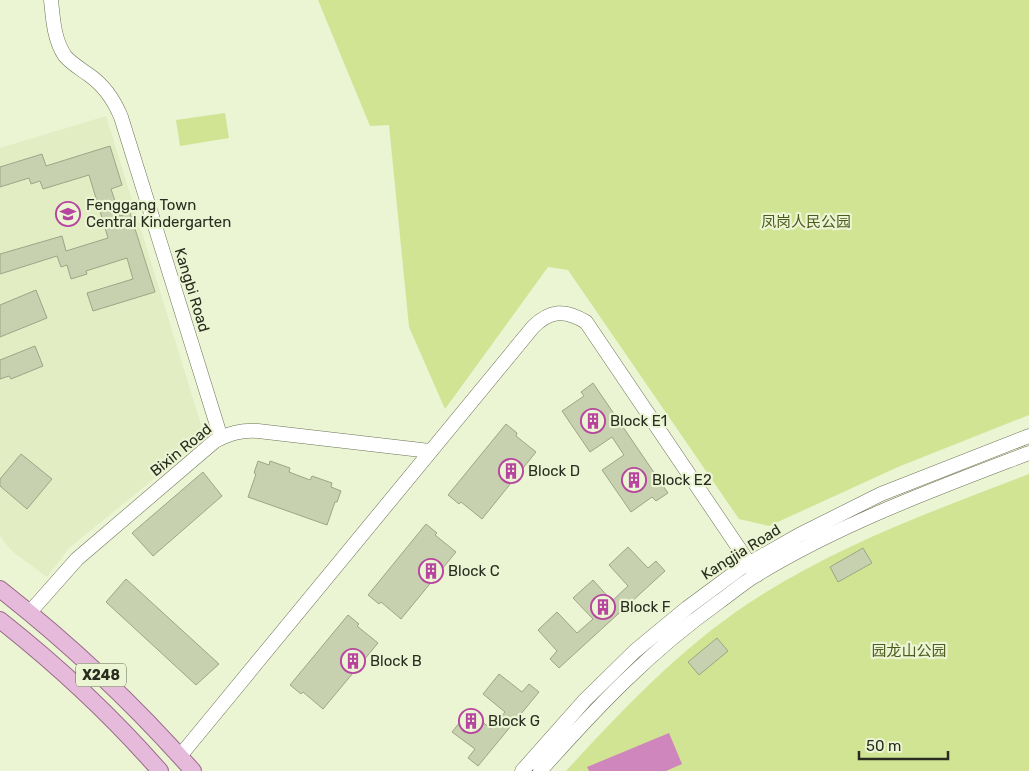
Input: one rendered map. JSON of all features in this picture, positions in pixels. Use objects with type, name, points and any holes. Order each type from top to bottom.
[{"type":"main road","name":"X248","points":[[0,589],[30,612],[104,678],[193,771]]},
{"type":"main road","name":"X248","points":[[0,620],[87,695],[160,771]]},
{"type":"street","name":"Kangbi Road","points":[[51,0],[58,42],[65,56],[99,82],[109,93],[121,117],[221,438]]},
{"type":"street","points":[[180,756],[537,323],[552,314],[564,313],[576,316],[586,322],[758,575]]},
{"type":"street","name":"Bixin Road","points":[[30,612],[77,559],[221,438],[236,432],[258,431],[430,451]]},
{"type":"street","name":"Kangjia Road","points":[[522,771],[585,700],[635,651],[687,608],[749,563],[799,535],[881,494],[1029,436]]},
{"type":"street","name":"Kangjia Road","points":[[540,771],[596,709],[645,660],[695,619],[758,575],[806,547],[872,515],[1029,453]]},
{"type":"shaded area","points":[[106,116],[202,428],[199,442],[69,548],[47,577],[12,551],[0,536],[0,148]]},
{"type":"shaded area","points":[[669,733],[682,764],[666,771],[589,771],[587,767]]},
{"type":"green space","name":"凤岗人民公园","points":[[318,0],[1029,0],[1029,415],[898,467],[769,526],[739,519],[568,270],[548,267],[445,409],[409,327],[389,125],[370,126]]},
{"type":"green space","points":[[225,113],[229,138],[180,146],[176,120]]},
{"type":"green space","name":"园龙山公园","points":[[1029,474],[1029,771],[566,771],[658,676],[709,632],[763,594],[795,575],[860,542]]},
{"type":"building","points":[[110,146],[122,185],[111,189],[120,216],[130,213],[155,292],[93,311],[87,293],[133,279],[127,258],[86,271],[87,274],[71,279],[67,265],[61,267],[57,256],[0,274],[0,254],[62,236],[66,251],[108,238],[89,175],[43,189],[40,181],[31,184],[29,178],[0,187],[0,167],[42,154],[46,166]]},
{"type":"building","points":[[36,290],[47,318],[0,337],[0,305]]},
{"type":"building","points":[[35,346],[43,366],[11,379],[9,376],[0,379],[0,360]]},
{"type":"building","points":[[593,383],[668,493],[656,501],[652,497],[631,512],[602,470],[624,455],[612,437],[590,452],[562,411],[584,396],[581,392]]},
{"type":"building","name":"Block D","points":[[506,424],[517,433],[516,436],[536,452],[482,519],[461,502],[459,504],[448,495]]},
{"type":"building","points":[[21,454],[52,479],[27,509],[0,486],[0,479]]},
{"type":"building","points":[[258,461],[269,465],[270,461],[290,468],[289,472],[310,480],[312,476],[332,483],[331,487],[341,491],[327,525],[248,497],[256,474],[254,473]]},
{"type":"building","points":[[203,472],[222,496],[153,556],[132,533]]},
{"type":"building","name":"Block C","points":[[426,524],[437,533],[435,535],[456,552],[401,619],[381,602],[379,604],[368,595]]},
{"type":"building","name":"Block F","points":[[628,547],[648,568],[656,561],[665,571],[559,668],[550,659],[557,651],[538,630],[557,612],[577,633],[593,619],[573,598],[593,580],[612,601],[628,586],[609,565]]},
{"type":"building","points":[[863,548],[872,563],[838,582],[830,567]]},
{"type":"building","points":[[126,579],[219,664],[196,685],[106,602]]},
{"type":"building","name":"Block B","points":[[348,615],[359,624],[357,626],[378,643],[323,709],[303,692],[301,694],[290,685]]},
{"type":"building","points":[[717,638],[728,651],[699,675],[688,662]]},
{"type":"building","name":"Block G","points":[[499,674],[522,692],[529,684],[539,692],[478,766],[468,758],[475,749],[452,732],[469,711],[491,729],[505,712],[483,694]]},
{"type":"place","name":"Fenggang Town Central Kindergarten","points":[[68,214]]},
{"type":"place","name":"Block E1","points":[[593,421]]},
{"type":"place","name":"Block D","points":[[511,471]]},
{"type":"place","name":"Block E2","points":[[634,480]]},
{"type":"place","name":"Block C","points":[[431,571]]},
{"type":"place","name":"Block F","points":[[603,607]]},
{"type":"place","name":"Block B","points":[[353,661]]},
{"type":"place","name":"Block G","points":[[471,721]]}]
